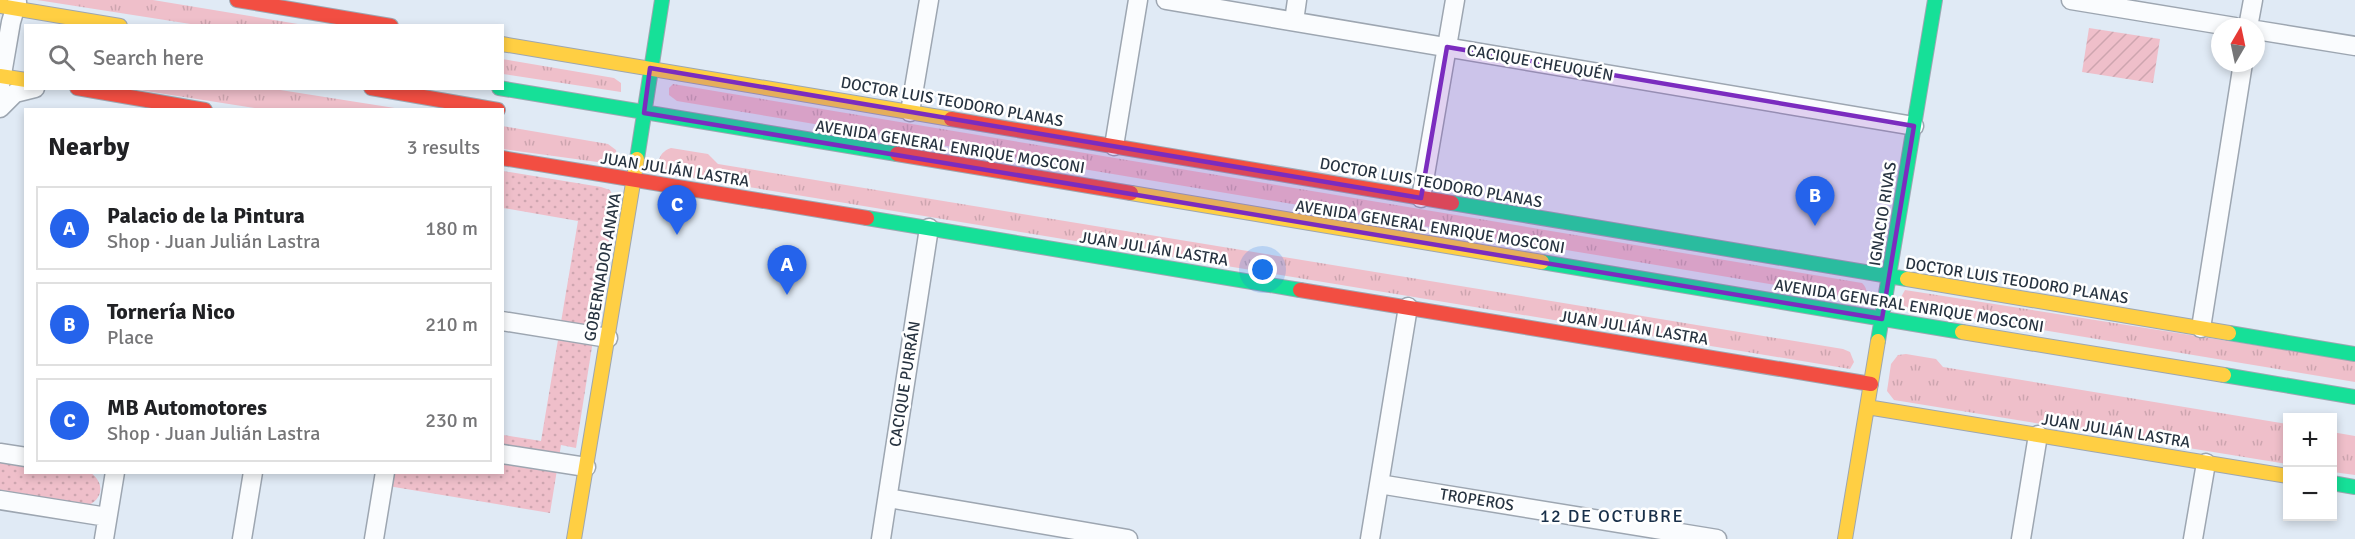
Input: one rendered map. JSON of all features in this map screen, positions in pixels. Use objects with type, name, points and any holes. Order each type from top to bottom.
[{"type":"main road","points":[[237,0],[379,24]]},
{"type":"main road","name":"GOBERNADOR ANAYA","points":[[574,539],[634,180],[636,132],[644,113],[662,0]]},
{"type":"main road","name":"IGNACIO RIVAS","points":[[1845,539],[1871,384],[1874,340],[1882,319],[1935,0]]},
{"type":"main road","points":[[11,5],[110,24]]},
{"type":"main road","name":"DOCTOR LUIS TEODORO PLANAS","points":[[504,44],[1889,277],[2355,351]]},
{"type":"main road","points":[[1,80],[24,80]]},
{"type":"main road","name":"AVENIDA GENERAL ENRIQUE MOSCONI","points":[[504,89],[2355,397]]},
{"type":"main road","points":[[87,90],[175,107]]},
{"type":"main road","points":[[383,90],[493,108]]},
{"type":"main road","points":[[636,132],[657,136]]},
{"type":"main road","name":"JUAN JULIÁN LASTRA","points":[[504,158],[1871,384]]},
{"type":"main road","points":[[1874,340],[1894,344]]},
{"type":"main road","name":"JUAN JULIÁN LASTRA","points":[[1867,407],[2283,475]]},
{"type":"main road","points":[[2337,484],[2355,487]]},
{"type":"street","points":[[910,112],[929,0]]},
{"type":"street","points":[[1114,146],[1138,0]]},
{"type":"street","name":"CACIQUE CHEUQUÉN","points":[[1166,0],[1914,126]]},
{"type":"street","points":[[1293,21],[1297,0]]},
{"type":"street","points":[[1421,198],[1455,0]]},
{"type":"street","points":[[2071,0],[2211,23]]},
{"type":"street","points":[[2250,18],[2253,0]]},
{"type":"street","points":[[1,80],[12,29],[11,5]]},
{"type":"street","points":[[2265,31],[2355,46]]},
{"type":"street","points":[[2200,328],[2241,72]]},
{"type":"street","points":[[0,108],[15,93],[27,90]]},
{"type":"street","name":"CACIQUE PURRÁN","points":[[880,539],[929,228]]},
{"type":"street","points":[[1370,539],[1408,307]]},
{"type":"street","points":[[504,321],[608,338]]},
{"type":"street","points":[[2021,539],[2038,435]]},
{"type":"street","points":[[0,453],[24,457]]},
{"type":"street","points":[[504,454],[586,467]]},
{"type":"street","points":[[2193,539],[2206,463]]},
{"type":"street","points":[[104,539],[114,474]]},
{"type":"street","points":[[242,539],[253,474]]},
{"type":"street","points":[[374,539],[385,474]]},
{"type":"street","name":"TROPEROS","points":[[1379,484],[1717,539]]},
{"type":"street","points":[[888,498],[1128,539]]},
{"type":"street","points":[[0,500],[107,517]]},
{"type":"highlighted area","points":[[1447,47],[1914,126],[1882,319],[644,113],[650,68],[1421,198]]},
{"type":"green space","points":[[37,0],[153,0],[298,24],[191,24]]},
{"type":"green space","points":[[2089,28],[2160,39],[2153,83],[2082,72]]},
{"type":"green space","points":[[504,59],[614,78],[621,83],[621,92],[504,74]]},
{"type":"green space","points":[[673,84],[1862,283],[1867,295],[1865,300],[677,101],[669,95],[669,88]]},
{"type":"green space","points":[[139,90],[280,90],[395,108],[255,108]]},
{"type":"green space","points":[[504,126],[608,144],[616,150],[617,158],[612,164],[504,149]]},
{"type":"green space","points":[[671,148],[708,154],[718,164],[1843,349],[1850,352],[1854,362],[1850,369],[664,173],[659,162],[660,158]]},
{"type":"green space","points":[[504,171],[601,187],[610,190],[615,201],[576,448],[561,445],[550,513],[376,484],[378,474],[504,474],[504,435],[541,441],[578,221],[504,208]]},
{"type":"green space","points":[[1905,290],[2355,361],[2355,382],[1905,307],[1900,299]]},
{"type":"green space","points":[[1906,354],[1936,359],[1943,367],[2283,423],[2283,463],[1894,400],[1887,391],[1891,364],[1898,355]]},
{"type":"green space","points":[[2337,433],[2355,436],[2355,475],[2337,473]]},
{"type":"green space","points":[[0,458],[24,461],[24,474],[92,474],[100,487],[99,496],[86,506],[0,494]]},
{"type":"traffic: fast","points":[[637,159],[662,0]]},
{"type":"traffic: fast","points":[[1878,341],[1935,0]]},
{"type":"traffic: fast","points":[[504,89],[897,154]]},
{"type":"traffic: fast","points":[[1452,203],[1907,279]]},
{"type":"traffic: fast","points":[[867,218],[1300,290]]},
{"type":"traffic: fast","points":[[1542,262],[1962,332]]},
{"type":"traffic: fast","points":[[2229,333],[2355,354]]},
{"type":"traffic: fast","points":[[2224,375],[2355,397]]},
{"type":"traffic: fast","points":[[2337,484],[2355,487]]},
{"type":"traffic: slow","points":[[0,6],[108,24]]},
{"type":"traffic: slow","points":[[504,44],[951,119]]},
{"type":"traffic: slow","points":[[0,76],[24,80]]},
{"type":"traffic: slow","points":[[574,539],[637,159]]},
{"type":"traffic: slow","points":[[1131,193],[1542,262]]},
{"type":"traffic: slow","points":[[1907,279],[2229,333]]},
{"type":"traffic: slow","points":[[1962,332],[2224,375]]},
{"type":"traffic: slow","points":[[1845,539],[1878,341]]},
{"type":"traffic: slow","points":[[1867,407],[2283,475]]},
{"type":"traffic: jam","points":[[237,0],[379,24]]},
{"type":"traffic: jam","points":[[89,90],[193,108]]},
{"type":"traffic: jam","points":[[383,90],[486,108]]},
{"type":"traffic: jam","points":[[951,119],[1452,203]]},
{"type":"traffic: jam","points":[[897,154],[1131,193]]},
{"type":"traffic: jam","points":[[504,158],[867,218]]},
{"type":"traffic: jam","points":[[1300,290],[1871,384]]},
{"type":"place","name":"Tornería Nico","points":[[1815,226]]},
{"type":"place","name":"MB Automotores","points":[[677,235]]},
{"type":"place","name":"Palacio de la Pintura","points":[[787,295]]},
{"type":"district","name":"12 DE OCTUBRE","points":[[1612,516]]}]
